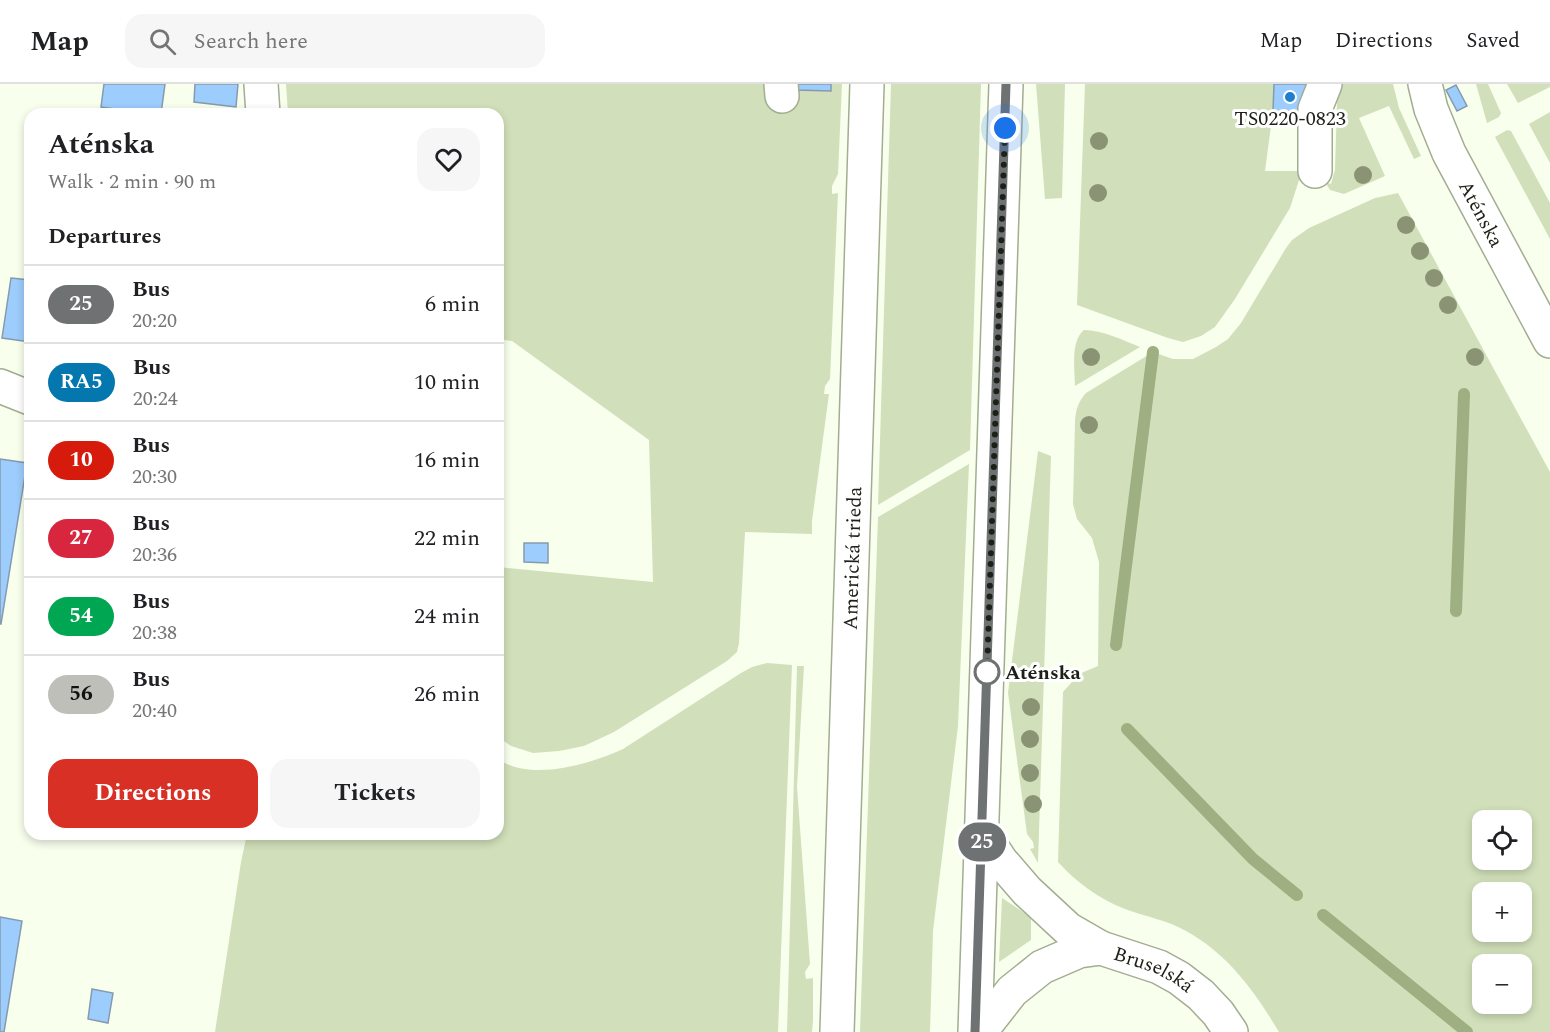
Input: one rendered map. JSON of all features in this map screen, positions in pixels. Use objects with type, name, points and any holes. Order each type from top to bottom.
[{"type":"street","points":[[261,84],[263,108]]},
{"type":"street","name":"Americká trieda","points":[[837,1032],[867,84]]},
{"type":"street","points":[[975,1032],[1006,84]]},
{"type":"street","points":[[1315,171],[1315,109],[1325,84]]},
{"type":"street","name":"Aténska","points":[[1425,84],[1431,109],[1449,153],[1550,341]]},
{"type":"street","points":[[0,386],[24,396]]},
{"type":"street","points":[[982,832],[1001,861],[1027,891],[1068,929],[1101,948]]},
{"type":"street","name":"Bruselská","points":[[980,1032],[1012,991],[1042,967],[1079,951],[1101,948],[1159,967],[1179,978],[1201,995],[1218,1013],[1231,1032]]},
{"type":"green space","points":[[286,84],[767,84],[768,91],[830,91],[831,84],[842,84],[838,174],[832,186],[832,194],[838,193],[830,379],[825,386],[824,394],[829,394],[812,534],[745,532],[739,643],[737,652],[727,661],[614,732],[584,746],[533,753],[511,746],[504,741],[504,568],[653,582],[649,440],[512,341],[504,340],[504,108],[288,108]]},
{"type":"green space","points":[[891,84],[981,84],[970,450],[878,505]]},
{"type":"green space","points":[[1036,84],[1065,84],[1062,198],[1045,199]]},
{"type":"green space","points":[[1085,84],[1274,84],[1265,171],[1302,171],[1290,208],[1235,299],[1215,327],[1201,336],[1183,342],[1077,305]]},
{"type":"green space","points":[[1343,84],[1393,84],[1399,108],[1421,156],[1414,159],[1389,106],[1359,118],[1385,176],[1344,194],[1330,190],[1325,182],[1331,184],[1335,170],[1337,102]]},
{"type":"green space","points":[[1476,84],[1488,84],[1501,113],[1499,117],[1487,123]]},
{"type":"green space","points":[[1507,84],[1550,84],[1550,87],[1518,103]]},
{"type":"green space","points":[[1550,112],[1550,163],[1529,124]]},
{"type":"green space","points":[[1507,130],[1511,131],[1550,203],[1550,239],[1495,137]]},
{"type":"green space","points":[[1398,193],[1550,472],[1550,1032],[1279,1032],[1239,975],[1201,940],[1179,927],[1125,909],[1106,900],[1080,883],[1058,862],[1063,692],[1079,674],[1098,666],[1099,562],[1092,538],[1077,519],[1073,504],[1075,421],[1079,403],[1086,393],[1153,352],[1173,359],[1193,359],[1228,339],[1241,323],[1286,248],[1292,240],[1309,228],[1375,198]]},
{"type":"green space","points":[[1084,330],[1105,334],[1140,347],[1075,386],[1075,348]]},
{"type":"green space","points":[[1038,451],[1051,456],[1038,863],[1030,849],[1034,848],[1033,842],[1027,834],[1008,693]]},
{"type":"green space","points":[[969,464],[958,726],[933,931],[930,1032],[860,1032],[878,517]]},
{"type":"green space","points":[[767,663],[792,665],[778,1032],[215,1032],[246,840],[504,840],[504,762],[511,766],[543,770],[578,765],[610,755],[752,667]]},
{"type":"green space","points":[[797,666],[804,666],[797,787],[810,964],[805,972],[806,979],[813,978],[812,1032],[787,1032]]},
{"type":"green space","points":[[1002,898],[1031,917],[1031,940],[999,962]]},
{"type":"building","points":[[104,84],[165,84],[162,108],[101,107]]},
{"type":"building","points":[[195,84],[238,84],[236,107],[194,102]]},
{"type":"building","points":[[796,84],[831,84],[831,91],[795,90]]},
{"type":"building","name":"TS0220-0823","points":[[1274,84],[1306,84],[1306,112],[1273,111]]},
{"type":"building","points":[[1456,85],[1467,106],[1457,111],[1446,90]]},
{"type":"building","points":[[11,278],[24,279],[24,341],[2,338]]},
{"type":"building","points":[[0,459],[24,463],[24,482],[0,624]]},
{"type":"building","points":[[524,543],[548,543],[548,563],[524,562]]},
{"type":"building","points":[[0,917],[22,921],[4,1032],[0,1032]]},
{"type":"building","points":[[92,989],[113,993],[108,1023],[88,1019]]},
{"type":"waterway","points":[[1116,645],[1153,352]]},
{"type":"waterway","points":[[1456,611],[1464,394]]},
{"type":"waterway","points":[[1127,729],[1253,859],[1297,895]]},
{"type":"waterway","points":[[1323,915],[1467,1032]]},
{"type":"bus line","name":"25","points":[[975,1032],[1006,84]]},
{"type":"place","name":"TS0220-0823","points":[[1290,97]]},
{"type":"place","name":"Aténska","points":[[987,672]]},
{"type":"route","points":[[987,672],[1005,128]]}]
